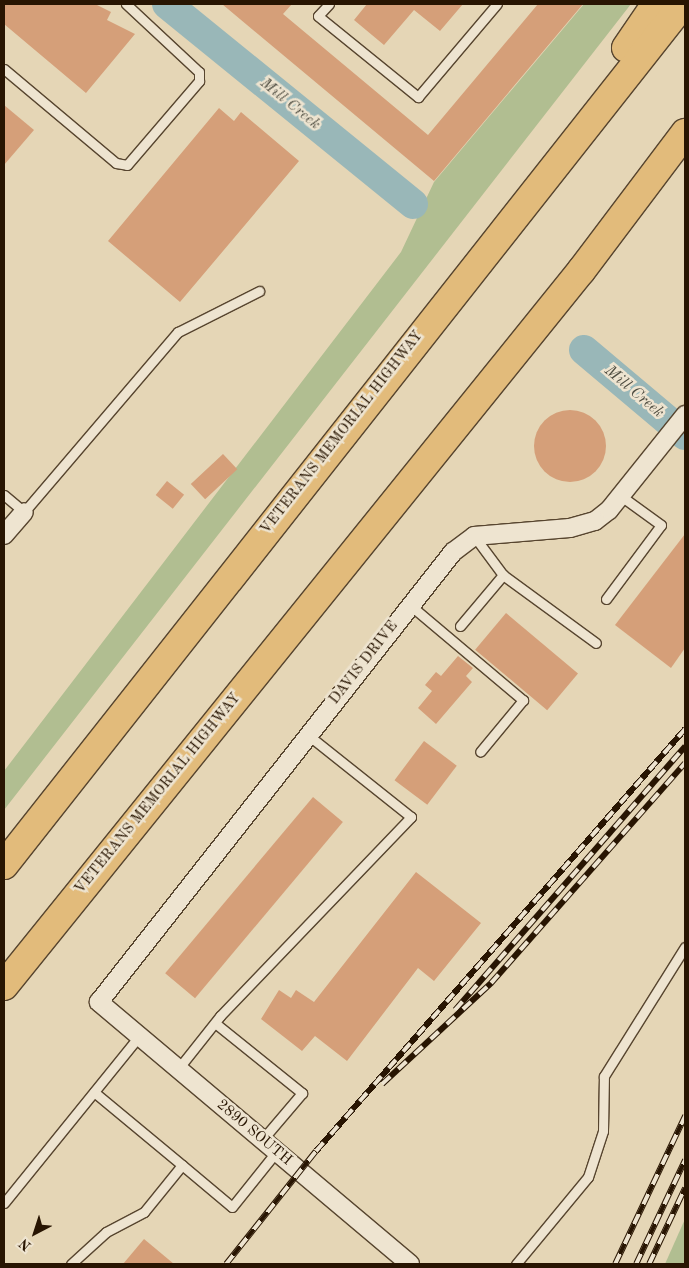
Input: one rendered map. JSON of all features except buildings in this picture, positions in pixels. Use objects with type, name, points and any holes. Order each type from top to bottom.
[{"type":"highway","points":[[510,220],[656,4]]},
{"type":"highway","name":"VETERANS MEMORIAL HIGHWAY","points":[[4,865],[510,220],[683,4]]},
{"type":"highway","name":"VETERANS MEMORIAL HIGHWAY","points":[[4,986],[582,271],[685,132]]},
{"type":"highway","points":[[582,271],[685,145]]},
{"type":"street","points":[[474,536],[570,528],[596,521],[621,496],[685,415]]},
{"type":"street","points":[[4,535],[24,512]]},
{"type":"street","name":"DAVIS DRIVE","points":[[99,1002],[410,605],[453,552],[474,536]]},
{"type":"street","name":"2890 SOUTH","points":[[99,1002],[410,1264]]},
{"type":"lane","points":[[4,70],[116,163],[127,165],[199,81],[199,72],[126,4]]},
{"type":"lane","points":[[329,4],[318,16],[418,97],[497,4]]},
{"type":"lane","points":[[4,494],[24,512],[178,332],[259,291]]},
{"type":"lane","points":[[606,599],[660,525],[621,496]]},
{"type":"lane","points":[[474,536],[503,575],[596,644]]},
{"type":"lane","points":[[460,626],[503,575]]},
{"type":"lane","points":[[410,605],[523,700],[480,752]]},
{"type":"lane","points":[[178,1069],[215,1023],[411,817],[308,734]]},
{"type":"lane","points":[[516,1264],[588,1177],[603,1131],[604,1076],[685,947]]},
{"type":"lane","points":[[215,1023],[302,1093],[262,1140]]},
{"type":"lane","points":[[4,1203],[139,1036]]},
{"type":"lane","points":[[94,1092],[232,1207],[276,1152]]},
{"type":"lane","points":[[71,1264],[106,1232],[144,1212],[182,1165]]},
{"type":"green space","points":[[584,4],[631,4],[4,810],[4,771],[401,252],[434,182]]},
{"type":"green space","points":[[685,1219],[685,1264],[665,1264]]},
{"type":"waterway","name":"Mill Creek","points":[[167,4],[413,204]]},
{"type":"waterway","name":"Mill Creek","points":[[584,350],[685,435]]},
{"type":"railway","points":[[226,1264],[316,1151],[685,729]]},
{"type":"railway","points":[[455,1010],[685,746]]},
{"type":"railway","points":[[382,1084],[491,983],[685,763]]},
{"type":"railway","points":[[615,1264],[685,1116]]},
{"type":"railway","points":[[636,1264],[685,1160]]},
{"type":"railway","points":[[649,1264],[685,1188]]}]
